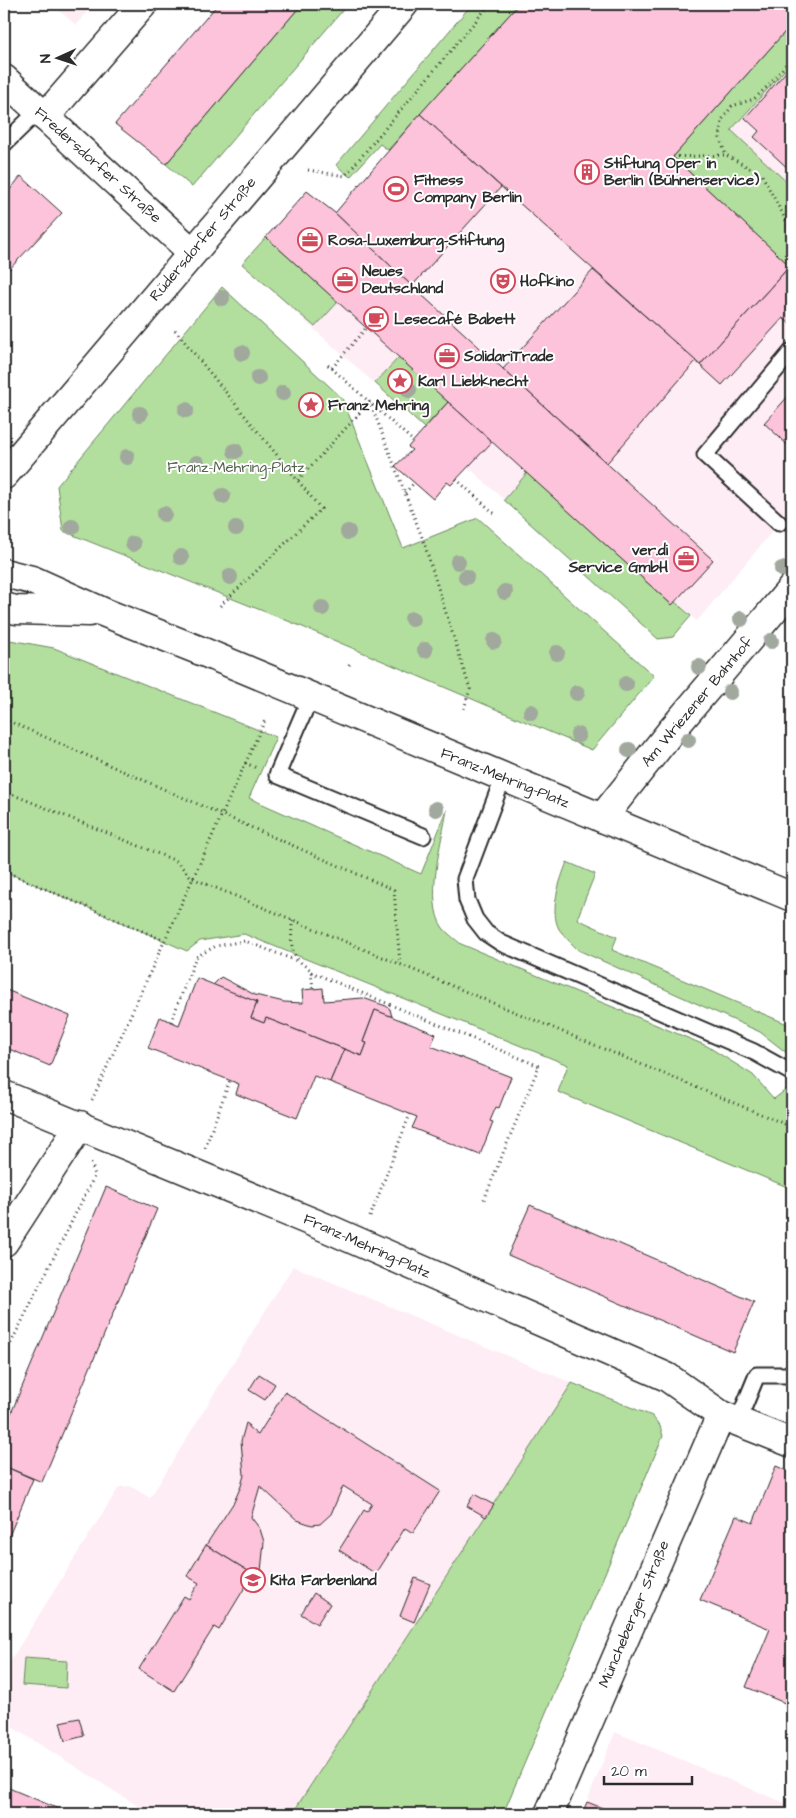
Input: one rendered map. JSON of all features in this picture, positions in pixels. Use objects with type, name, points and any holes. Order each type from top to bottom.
[{"type":"street","points":[[42,114],[143,4]]},
{"type":"street","name":"Rüdersdorfer Straße","points":[[4,475],[404,4]]},
{"type":"street","name":"Fredersdorfer Straße","points":[[4,79],[192,252]]},
{"type":"street","name":"Franz-Mehring-Platz","points":[[4,573],[32,580],[103,612],[792,897]]},
{"type":"street","name":"Am Wriezener Bahnhof","points":[[602,818],[672,730],[792,588]]},
{"type":"street","name":"Franz-Mehring-Platz","points":[[4,607],[16,610],[103,612]]},
{"type":"street","name":"Franz-Mehring-Platz","points":[[4,1095],[360,1243],[667,1377],[729,1418],[792,1443]]},
{"type":"street","points":[[4,1242],[80,1125]]},
{"type":"street","name":"Müncheberger Straße","points":[[549,1814],[729,1418]]},
{"type":"lane","points":[[4,144],[42,114]]},
{"type":"lane","points":[[779,523],[705,455],[792,351]]},
{"type":"lane","points":[[310,698],[276,776],[423,836]]},
{"type":"lane","points":[[503,778],[465,880],[467,900],[475,919],[486,933],[501,944],[754,1052],[792,1074]]},
{"type":"lane","points":[[729,1418],[757,1375],[791,1375],[792,1371]]},
{"type":"path","points":[[308,170],[345,176],[490,4]]},
{"type":"path","points":[[726,155],[720,138],[722,120],[732,106],[754,99],[770,84],[787,63],[792,51]]},
{"type":"path","points":[[673,157],[726,155],[762,176],[792,232]]},
{"type":"path","points":[[332,368],[366,328]]},
{"type":"path","points":[[176,330],[321,509],[220,606]]},
{"type":"path","points":[[328,364],[413,441]]},
{"type":"path","points":[[298,480],[370,402]]},
{"type":"path","points":[[370,402],[423,540],[470,689],[464,709]]},
{"type":"path","points":[[456,479],[495,514]]},
{"type":"path","points":[[405,493],[414,483]]},
{"type":"path","points":[[4,1357],[95,1175],[80,1125],[266,718]]},
{"type":"path","points":[[4,720],[222,813],[394,890],[400,964]]},
{"type":"path","points":[[4,791],[176,861],[192,878],[792,1127]]},
{"type":"path","points":[[4,871],[164,940]]},
{"type":"path","points":[[292,920],[292,952],[297,961]]},
{"type":"path","points":[[171,1022],[196,957],[216,946],[245,941],[297,961],[311,972],[538,1066],[483,1202]]},
{"type":"path","points":[[311,972],[313,989]]},
{"type":"path","points":[[195,1173],[230,1080]]},
{"type":"path","points":[[360,1243],[410,1114]]},
{"type":"shaded area","points":[[51,4],[94,4],[76,25]]},
{"type":"shaded area","points":[[519,4],[792,4],[792,508],[697,621],[691,616],[669,640],[658,639],[468,467],[451,485],[447,482],[433,499],[414,483],[395,466],[412,450],[408,447],[424,428],[242,264],[307,191],[335,213]]},
{"type":"shaded area","name":"Kita Farbenland","points":[[293,1266],[572,1383],[292,1814],[151,1814],[4,1722],[4,1671],[119,1487],[130,1486],[150,1498]]},
{"type":"shaded area","points":[[615,1732],[792,1806],[792,1814],[582,1814]]},
{"type":"green space","points":[[302,4],[348,4],[192,187],[166,164]]},
{"type":"green space","points":[[472,4],[519,4],[388,150],[380,144],[350,177],[336,165]]},
{"type":"green space","points":[[792,24],[792,62],[731,130],[792,187],[792,268],[673,157]]},
{"type":"green space","points":[[266,237],[338,302],[315,327],[242,264]]},
{"type":"green space","name":"Franz-Mehring-Platz","points":[[222,287],[342,398],[403,548],[478,518],[654,676],[592,750],[298,625],[63,531],[57,486]]},
{"type":"green space","points":[[399,357],[448,402],[424,428],[375,383]]},
{"type":"green space","points":[[527,473],[672,605],[675,602],[691,616],[673,637],[658,639],[504,500]]},
{"type":"green space","points":[[4,639],[54,648],[276,737],[249,798],[421,874],[447,810],[435,887],[435,903],[443,928],[461,944],[707,1046],[753,1075],[774,1099],[792,1085],[792,1189],[558,1092],[568,1065],[244,934],[200,941],[187,951],[4,871]]},
{"type":"green space","points":[[567,862],[595,874],[577,919],[617,937],[612,950],[792,1026],[792,1057],[760,1032],[578,950],[559,929],[555,913],[561,877]]},
{"type":"green space","points":[[572,1383],[652,1416],[660,1426],[663,1436],[503,1814],[292,1814]]},
{"type":"green space","points":[[24,1658],[67,1661],[66,1688],[22,1685]]},
{"type":"building","points":[[218,4],[302,4],[166,164],[115,124]]},
{"type":"building","name":"Stiftung Oper in Berlin (Bühnenservice)","points":[[519,4],[792,4],[792,24],[673,157],[790,266],[700,365],[420,114]]},
{"type":"building","points":[[792,65],[792,172],[754,137],[759,131],[745,118]]},
{"type":"building","points":[[420,114],[501,187],[412,286],[335,213]]},
{"type":"building","points":[[21,176],[62,213],[4,275],[4,197]]},
{"type":"building","points":[[307,191],[335,213],[412,286],[713,560],[672,605],[266,237]]},
{"type":"building","points":[[790,266],[792,268],[792,326],[783,318],[722,385],[700,365]]},
{"type":"building","points":[[593,270],[696,361],[607,463],[503,369]]},
{"type":"building","points":[[792,392],[792,449],[764,423]]},
{"type":"building","points":[[448,402],[492,442],[451,485],[447,482],[433,499],[395,466],[412,450],[408,447]]},
{"type":"building","points":[[221,977],[255,995],[284,1002],[303,1003],[302,990],[323,988],[324,1001],[363,998],[386,1006],[390,1009],[392,1017],[375,1010],[363,1042],[367,1043],[362,1056],[266,1018],[264,1023],[251,1018],[257,1002],[213,985]]},
{"type":"building","points":[[197,978],[257,1002],[251,1018],[264,1023],[266,1018],[344,1049],[330,1082],[314,1076],[297,1118],[236,1094],[239,1084],[148,1048],[160,1017],[179,1025]]},
{"type":"building","points":[[4,989],[70,1016],[50,1066],[4,1047]]},
{"type":"building","points":[[375,1010],[436,1034],[431,1046],[511,1077],[499,1108],[496,1107],[490,1121],[493,1122],[480,1155],[412,1128],[417,1117],[330,1082],[344,1049],[362,1056],[367,1043],[363,1042]]},
{"type":"building","points":[[106,1187],[157,1209],[42,1482],[4,1466],[4,1430]]},
{"type":"building","points":[[530,1205],[754,1302],[733,1352],[508,1255]]},
{"type":"building","points":[[259,1374],[275,1384],[265,1400],[249,1390]]},
{"type":"building","points":[[285,1392],[440,1491],[413,1533],[405,1528],[376,1574],[339,1550],[364,1510],[367,1512],[372,1504],[343,1486],[331,1514],[320,1524],[312,1525],[297,1520],[260,1486],[251,1517],[260,1529],[264,1542],[260,1581],[258,1581],[258,1577],[206,1545],[234,1502],[241,1486],[244,1475],[241,1441],[246,1423],[258,1435]]},
{"type":"building","points":[[4,1466],[33,1479],[4,1548]]},
{"type":"building","points":[[776,1466],[792,1473],[792,1706],[746,1687],[770,1629],[700,1600],[736,1516],[753,1523]]},
{"type":"building","points":[[474,1494],[494,1505],[486,1517],[467,1506]]},
{"type":"building","points":[[206,1545],[253,1574],[219,1630],[214,1627],[174,1691],[139,1669],[184,1596],[189,1599],[199,1583],[187,1576]]},
{"type":"building","points":[[415,1578],[430,1584],[414,1622],[400,1616]]},
{"type":"building","points":[[314,1593],[330,1604],[317,1624],[301,1614]]},
{"type":"building","points":[[79,1718],[84,1736],[65,1741],[60,1722]]},
{"type":"building","points":[[4,1786],[71,1814],[4,1814]]},
{"type":"building","points":[[587,1802],[618,1814],[582,1814]]},
{"type":"place","name":"Stiftung Oper in Berlin (Bühnenservice)","points":[[587,172]]},
{"type":"place","name":"Fitness Company Berlin","points":[[396,189]]},
{"type":"place","name":"Rosa-Luxemburg-Stiftung","points":[[310,240]]},
{"type":"place","name":"Neues Deutschland","points":[[345,280]]},
{"type":"place","name":"Hofkino","points":[[503,281]]},
{"type":"place","name":"Lesecafé Babett","points":[[376,319]]},
{"type":"place","name":"SolidariTrade","points":[[447,356]]},
{"type":"place","name":"Karl Liebknecht","points":[[400,381]]},
{"type":"place","name":"Franz Mehring","points":[[311,405]]},
{"type":"place","name":"ver.di Service GmbH","points":[[686,559]]},
{"type":"place","name":"Kita Farbenland","points":[[253,1580]]}]
